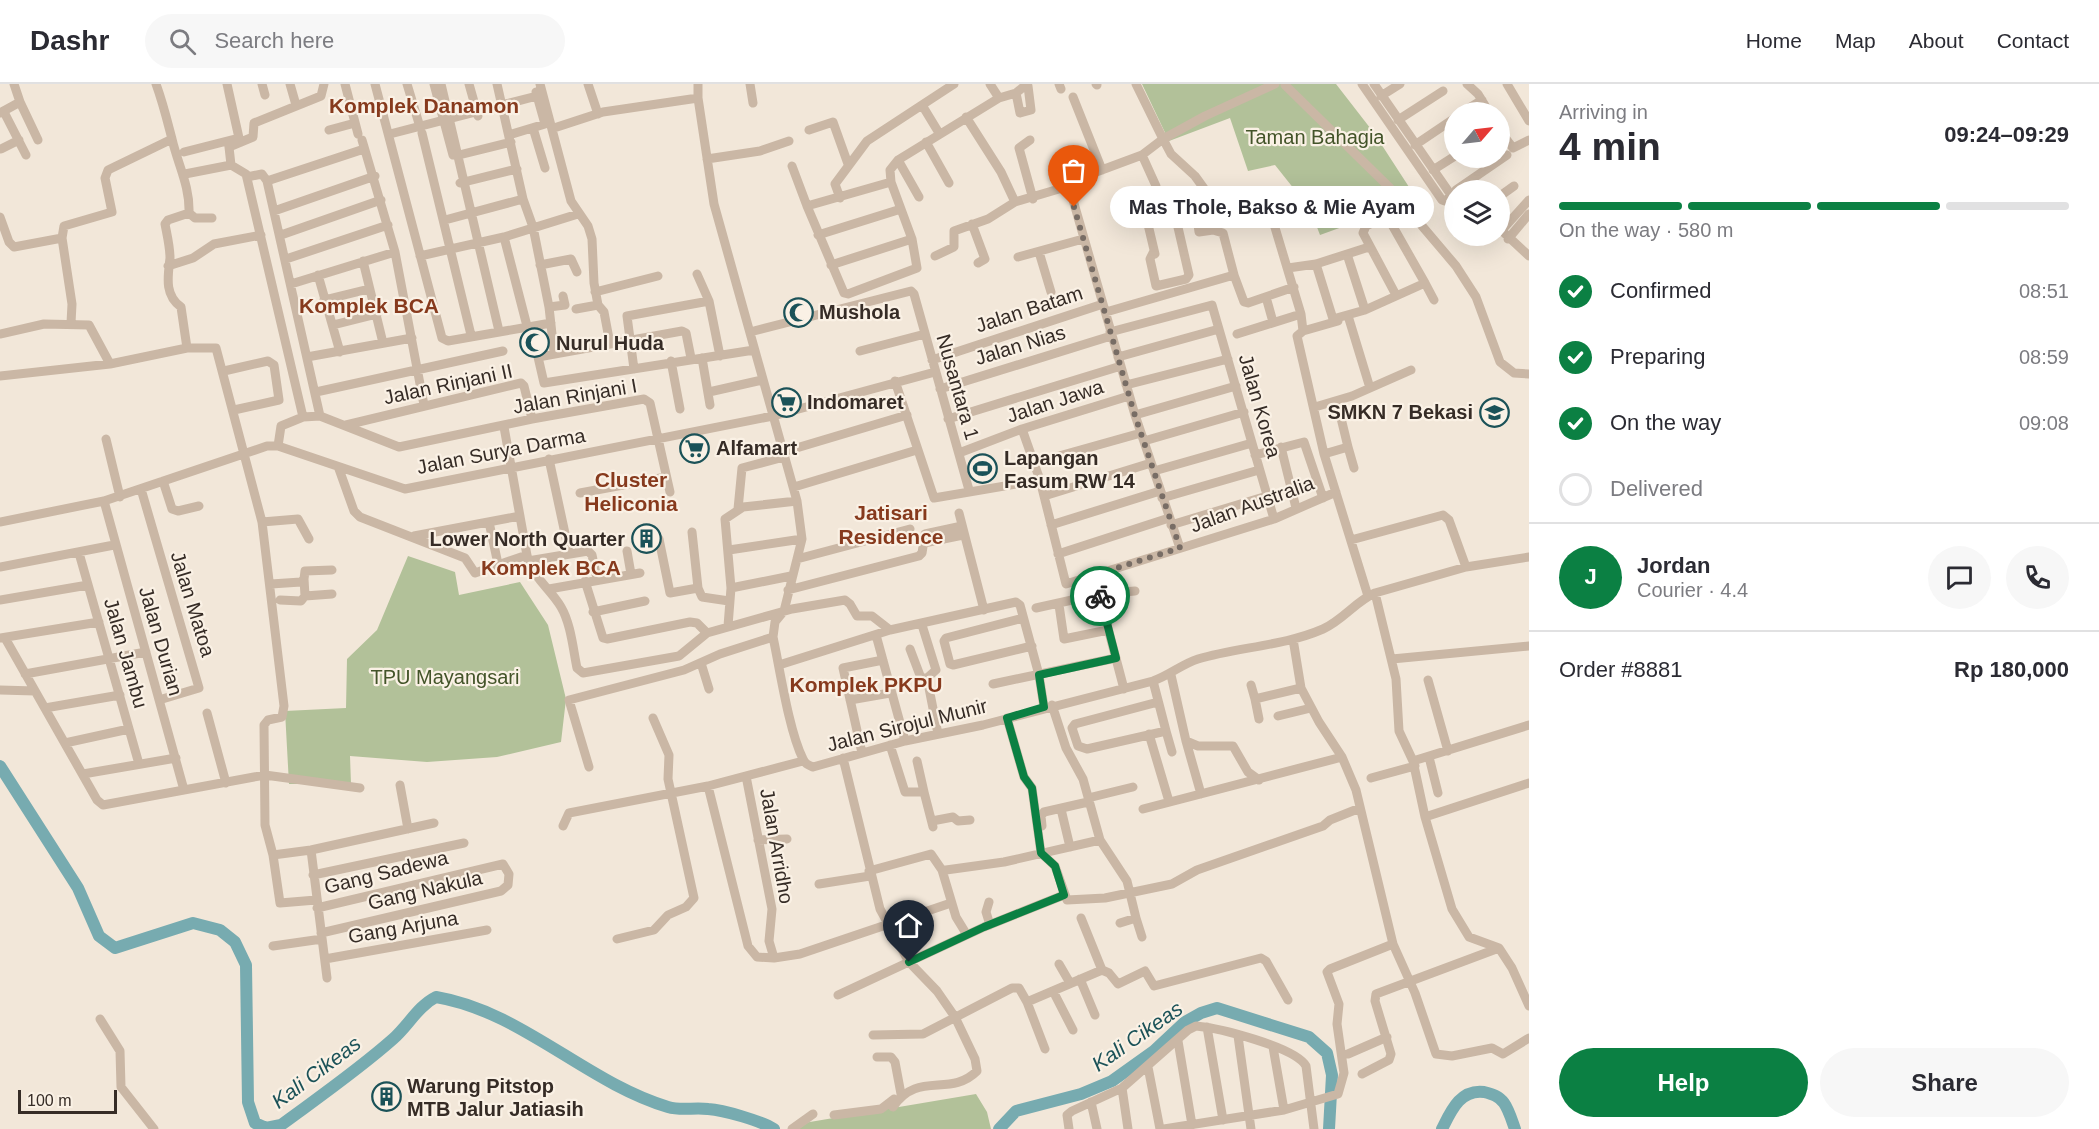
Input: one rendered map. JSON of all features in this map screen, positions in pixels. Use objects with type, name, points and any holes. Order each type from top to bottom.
[{"type":"street","points":[[14,84],[38,140]]},
{"type":"street","points":[[156,84],[185,174],[190,198],[189,213]]},
{"type":"street","points":[[184,152],[239,138],[226,84]]},
{"type":"street","points":[[262,84],[265,95]]},
{"type":"street","points":[[290,84],[296,105]]},
{"type":"street","points":[[231,165],[229,147],[253,137],[254,123],[321,96],[326,84]]},
{"type":"street","points":[[345,84],[355,123],[375,176],[395,252],[424,405]]},
{"type":"street","points":[[375,84],[391,137],[442,338],[448,341],[471,335],[551,323]]},
{"type":"street","points":[[407,84],[445,220],[471,335]]},
{"type":"street","points":[[434,84],[459,155],[470,213],[498,331]]},
{"type":"street","points":[[441,84],[464,184]]},
{"type":"street","points":[[469,84],[477,115]]},
{"type":"street","points":[[497,84],[523,199],[533,227],[549,307],[554,352]]},
{"type":"street","points":[[459,155],[545,124],[535,84]]},
{"type":"street","points":[[540,84],[554,128],[570,197],[578,214],[588,226],[592,239],[598,305],[604,312],[610,344]]},
{"type":"street","points":[[588,84],[598,114]]},
{"type":"street","points":[[589,767],[569,700],[684,670],[737,648],[773,637],[775,622],[784,611],[802,539],[794,487],[714,204],[698,98],[698,84]]},
{"type":"street","points":[[750,84],[753,103]]},
{"type":"street","points":[[840,198],[835,184],[867,141],[954,84]]},
{"type":"street","points":[[990,84],[999,98]]},
{"type":"street","points":[[1136,84],[1171,154],[1195,176],[1213,201]]},
{"type":"street","points":[[935,256],[954,247],[954,231],[988,219],[1015,202],[1069,186],[1072,181],[1142,155],[1163,139],[1205,116],[1280,84],[1389,187],[1456,267],[1476,297],[1500,362],[1514,373],[1529,374]]},
{"type":"street","points":[[1362,84],[1444,186]]},
{"type":"street","points":[[1374,84],[1444,185]]},
{"type":"street","points":[[1381,96],[1400,84]]},
{"type":"street","points":[[1467,84],[1482,100],[1479,102]]},
{"type":"street","points":[[1507,84],[1529,121]]},
{"type":"street","points":[[792,166],[841,290],[848,294],[918,268],[912,239],[891,182],[890,170],[898,160],[966,117],[999,98],[1016,93],[1027,85],[1031,110],[1020,112],[1016,93]]},
{"type":"street","points":[[1398,120],[1443,91]]},
{"type":"street","points":[[391,137],[449,123],[537,96]]},
{"type":"street","points":[[1073,97],[1102,170]]},
{"type":"street","points":[[554,128],[598,114],[698,98]]},
{"type":"street","points":[[20,102],[2,113],[26,155]]},
{"type":"street","points":[[922,105],[939,134]]},
{"type":"street","points":[[966,117],[996,162],[1015,202]]},
{"type":"street","points":[[808,130],[833,122],[848,164]]},
{"type":"street","points":[[329,130],[355,123]]},
{"type":"street","points":[[1414,145],[1444,125]]},
{"type":"street","points":[[533,128],[546,168]]},
{"type":"street","points":[[71,323],[72,304],[62,238],[64,226],[112,212],[105,178],[108,170],[172,139]]},
{"type":"street","points":[[1,149],[19,140]]},
{"type":"street","points":[[1029,140],[1020,148],[1033,198]]},
{"type":"street","points":[[1510,144],[1513,148],[1529,140]]},
{"type":"street","points":[[267,181],[361,141]]},
{"type":"street","points":[[707,159],[760,151],[789,141]]},
{"type":"street","points":[[926,142],[949,183]]},
{"type":"street","points":[[1142,155],[1156,186]]},
{"type":"street","points":[[898,160],[919,197]]},
{"type":"street","points":[[1433,170],[1444,163]]},
{"type":"street","points":[[185,174],[231,165],[243,171],[247,177],[303,417],[281,426],[278,446]]},
{"type":"street","points":[[1477,180],[1492,168]]},
{"type":"street","points":[[464,184],[517,169]]},
{"type":"street","points":[[247,177],[262,174],[267,181],[320,416]]},
{"type":"street","points":[[274,212],[375,176]]},
{"type":"street","points":[[807,206],[891,182]]},
{"type":"street","points":[[1069,186],[1135,416],[1180,548]]},
{"type":"street","points":[[1510,189],[1514,186]]},
{"type":"street","points":[[1294,287],[1244,302],[1223,233],[1213,230],[1199,232],[1196,209],[1213,201],[1229,198],[1236,209],[1267,207],[1294,287],[1303,331]]},
{"type":"street","points":[[445,220],[523,199]]},
{"type":"street","points":[[280,235],[381,200]]},
{"type":"street","points":[[1510,224],[1529,200]]},
{"type":"street","points":[[818,235],[901,209]]},
{"type":"street","points":[[1163,290],[1186,279],[1189,275],[1174,210]]},
{"type":"street","points":[[189,213],[195,218],[212,218]]},
{"type":"street","points":[[188,348],[181,307],[173,301],[169,291],[169,245],[165,224],[168,220],[189,213]]},
{"type":"street","points":[[420,256],[504,237],[578,214]]},
{"type":"street","points":[[1146,216],[1154,251],[1150,259],[1156,286],[1163,290],[1234,275]]},
{"type":"street","points":[[1510,228],[1528,216]]},
{"type":"street","points":[[0,217],[9,242],[14,247],[62,238]]},
{"type":"street","points":[[1396,295],[1363,233],[1364,229],[1383,217],[1390,218],[1434,300]]},
{"type":"street","points":[[286,259],[388,225]]},
{"type":"street","points":[[972,225],[985,259],[978,263]]},
{"type":"street","points":[[168,266],[193,258],[214,244],[261,235]]},
{"type":"street","points":[[504,237],[527,326]]},
{"type":"street","points":[[831,265],[912,239]]},
{"type":"street","points":[[1018,257],[1083,239]]},
{"type":"street","points":[[1510,239],[1529,256]]},
{"type":"street","points":[[1288,268],[1316,264],[1369,247]]},
{"type":"street","points":[[291,284],[395,252]]},
{"type":"street","points":[[1039,252],[1050,292]]},
{"type":"street","points":[[1347,254],[1364,312]]},
{"type":"street","points":[[540,265],[571,259],[577,272]]},
{"type":"street","points":[[363,261],[383,343]]},
{"type":"street","points":[[1316,264],[1333,320],[1364,312]]},
{"type":"street","points":[[697,274],[709,301],[720,356]]},
{"type":"street","points":[[318,275],[340,352]]},
{"type":"street","points":[[596,292],[658,276]]},
{"type":"street","points":[[1425,283],[1364,312],[1303,331],[1297,336],[1324,454],[1392,660],[1396,678],[1399,730],[1414,764],[1425,817],[1449,900],[1463,930],[1469,937],[1499,948],[1512,968],[1529,1006]]},
{"type":"street","points":[[324,300],[369,289]]},
{"type":"street","name":"Nusantara 1","points":[[750,332],[907,290],[914,294],[969,490]]},
{"type":"street","name":"Jalan Batam","points":[[932,360],[1163,290]]},
{"type":"street","points":[[549,307],[565,304],[563,296]]},
{"type":"street","points":[[1266,297],[1273,322]]},
{"type":"street","points":[[634,369],[626,319],[630,314],[709,301]]},
{"type":"street","name":"Jalan Korea","points":[[1211,304],[1274,519]]},
{"type":"street","name":"Jalan Nias","points":[[940,389],[1211,304]]},
{"type":"street","points":[[576,309],[598,305]]},
{"type":"street","points":[[333,325],[377,314]]},
{"type":"street","points":[[1237,334],[1301,314]]},
{"type":"street","points":[[1349,318],[1370,388]]},
{"type":"street","points":[[0,334],[33,325],[71,323],[91,326],[110,364]]},
{"type":"street","points":[[948,419],[1219,329]]},
{"type":"street","points":[[691,358],[684,331],[538,355],[544,383],[671,361],[754,350]]},
{"type":"street","points":[[860,351],[924,334]]},
{"type":"street","points":[[308,357],[412,338]]},
{"type":"street","points":[[0,376],[110,364],[188,348],[216,348],[224,371],[262,522],[271,584],[284,706],[282,717],[268,720],[264,725],[265,825],[273,855],[311,850],[434,823]]},
{"type":"street","points":[[316,392],[417,372],[503,351]]},
{"type":"street","points":[[702,358],[710,405]]},
{"type":"street","points":[[1126,385],[1228,359]]},
{"type":"street","points":[[224,371],[268,361],[274,365],[279,400],[234,410]]},
{"type":"street","points":[[671,361],[680,409]]},
{"type":"street","points":[[1315,407],[1370,388],[1411,370]]},
{"type":"street","name":"Jalan Surya Darma","points":[[0,522],[120,497],[243,452],[267,446],[278,446],[339,469],[405,489],[509,466],[657,440],[773,416],[935,372]]},
{"type":"street","points":[[709,392],[762,380]]},
{"type":"street","points":[[895,381],[934,498],[969,490],[1040,480]]},
{"type":"street","name":"Jalan Rinjani II","points":[[346,425],[520,383],[524,386],[532,419]]},
{"type":"street","points":[[1135,416],[1236,386]]},
{"type":"street","name":"Jalan Jawa","points":[[959,453],[1022,429],[1129,396]]},
{"type":"street","name":"Jalan Rinjani I","points":[[303,417],[320,416],[399,447],[532,419],[644,399],[650,403],[670,492]]},
{"type":"street","points":[[1034,463],[1244,412]]},
{"type":"street","points":[[1340,414],[1354,468]]},
{"type":"street","points":[[738,509],[742,468],[907,416]]},
{"type":"street","name":"Jalan Rinjani I","points":[[504,426],[509,466],[527,558]]},
{"type":"street","points":[[1022,429],[1040,480],[1058,554],[1267,496]]},
{"type":"street","points":[[106,439],[120,497]]},
{"type":"street","points":[[1255,455],[1301,442],[1306,443],[1323,498]]},
{"type":"street","points":[[1044,496],[1252,443]]},
{"type":"street","points":[[1281,447],[1296,508]]},
{"type":"street","points":[[1324,454],[1348,447]]},
{"type":"street","points":[[794,487],[917,450]]},
{"type":"street","points":[[549,459],[569,552]]},
{"type":"street","points":[[339,469],[354,511],[360,517],[414,536],[465,558],[475,573],[498,564],[585,550],[591,552],[597,579]]},
{"type":"street","points":[[1051,525],[1259,470]]},
{"type":"street","points":[[580,493],[666,477]]},
{"type":"street","points":[[163,481],[172,509],[178,511],[199,506]]},
{"type":"street","name":"Jalan Matoa","points":[[141,489],[200,688],[159,700]]},
{"type":"street","name":"Jalan Australia","points":[[1058,554],[1066,584],[1274,519],[1336,492]]},
{"type":"street","name":"Jalan Durian","points":[[104,501],[114,545],[184,790]]},
{"type":"street","points":[[728,626],[731,588],[725,521],[738,509],[797,501]]},
{"type":"street","points":[[959,513],[984,610]]},
{"type":"street","points":[[1351,540],[1443,515],[1449,520],[1466,567]]},
{"type":"street","points":[[414,536],[520,516]]},
{"type":"street","points":[[262,522],[298,519],[309,539]]},
{"type":"street","points":[[489,522],[498,564]]},
{"type":"street","points":[[797,559],[910,529]]},
{"type":"street","points":[[788,590],[919,556],[924,538],[962,530]]},
{"type":"street","points":[[692,532],[698,588],[702,597],[729,601]]},
{"type":"street","points":[[659,539],[670,593],[698,588]]},
{"type":"street","points":[[729,550],[802,539]]},
{"type":"street","points":[[0,567],[114,545]]},
{"type":"street","points":[[549,589],[636,574],[627,551]]},
{"type":"street","name":"Jalan Jambu","points":[[79,552],[140,764]]},
{"type":"street","name":"Jalan Sirojul Munir","points":[[773,637],[803,761],[813,766],[905,741],[1153,681],[1171,675],[1196,659],[1293,639],[1322,630],[1341,620],[1372,595],[1466,567],[1529,557]]},
{"type":"street","points":[[527,558],[532,572],[549,589],[563,609],[577,668],[583,673],[679,656],[707,633],[784,611],[845,600],[850,604],[856,616],[872,616],[890,630]]},
{"type":"street","points":[[305,596],[304,571],[332,570]]},
{"type":"street","points":[[1094,575],[1124,689]]},
{"type":"street","points":[[731,588],[791,576]]},
{"type":"street","points":[[271,584],[301,582],[304,579]]},
{"type":"street","points":[[585,581],[592,612],[601,635],[607,639],[690,622],[697,623],[707,633]]},
{"type":"street","points":[[0,600],[88,585]]},
{"type":"street","points":[[1036,608],[1059,605],[1099,594],[1135,591]]},
{"type":"street","points":[[280,600],[297,602],[305,596],[332,594]]},
{"type":"street","points":[[592,612],[645,601]]},
{"type":"street","points":[[779,665],[890,630],[1018,603],[1048,706],[1066,748],[1083,779],[1100,840],[1118,865],[1130,891],[1142,937]]},
{"type":"street","points":[[1059,605],[1064,639],[1108,630]]},
{"type":"street","points":[[1023,618],[945,640],[950,664],[1032,646]]},
{"type":"street","points":[[99,622],[2,638],[103,805],[265,775],[360,788]]},
{"type":"street","points":[[910,649],[918,674],[921,678],[927,678],[936,670],[922,625]]},
{"type":"street","points":[[876,635],[890,693],[905,741]]},
{"type":"street","points":[[1293,639],[1301,688],[1342,758],[1356,790],[1393,945],[1438,1056],[1452,1056],[1492,1048],[1503,1054],[1529,1038]]},
{"type":"street","points":[[1392,660],[1529,646]]},
{"type":"street","points":[[25,674],[146,651]]},
{"type":"street","points":[[993,684],[1116,658]]},
{"type":"street","points":[[862,753],[843,668],[883,660]]},
{"type":"street","points":[[701,663],[709,689]]},
{"type":"street","points":[[1171,675],[1201,794]]},
{"type":"street","points":[[927,678],[938,734]]},
{"type":"street","points":[[1428,680],[1448,751]]},
{"type":"street","points":[[1153,681],[1172,752]]},
{"type":"street","points":[[1251,684],[1259,719]]},
{"type":"street","points":[[1255,699],[1301,688]]},
{"type":"street","points":[[0,690],[35,691]]},
{"type":"street","points":[[850,700],[890,693]]},
{"type":"street","points":[[45,708],[120,695]]},
{"type":"street","points":[[1158,702],[1075,724],[1072,728],[1078,746],[1082,749],[1166,731]]},
{"type":"street","points":[[1278,716],[1311,708]]},
{"type":"street","points":[[207,713],[226,783]]},
{"type":"street","points":[[617,939],[654,930],[668,915],[686,907],[694,898],[668,779],[669,755],[653,718]]},
{"type":"street","points":[[1007,718],[1024,777],[1032,788],[1044,852],[1055,866],[1067,900],[1105,898],[1172,884],[1197,870],[1323,826],[1330,820],[1360,808]]},
{"type":"street","points":[[1371,778],[1529,725]]},
{"type":"street","points":[[65,743],[129,729]]},
{"type":"street","points":[[1149,734],[1168,798]]},
{"type":"street","points":[[1186,741],[1198,746],[1224,744],[1233,746],[1248,772],[1259,780]]},
{"type":"street","points":[[890,745],[905,792],[924,792]]},
{"type":"street","points":[[1429,757],[1438,793]]},
{"type":"street","points":[[83,774],[176,758]]},
{"type":"street","points":[[1143,809],[1342,758]]},
{"type":"street","points":[[834,1115],[881,1109],[913,1089],[963,1082],[977,1071],[975,1059],[955,1017],[937,991],[909,962],[880,909],[869,873],[843,759]]},
{"type":"street","points":[[563,826],[569,813],[708,786],[803,761]]},
{"type":"street","points":[[917,761],[932,824],[949,817],[958,821],[970,820]]},
{"type":"street","name":"Jalan Arridho","points":[[746,776],[772,909],[770,941],[774,958]]},
{"type":"street","points":[[1425,817],[1529,783]]},
{"type":"street","points":[[400,785],[408,829]]},
{"type":"street","points":[[708,786],[748,946],[757,957],[774,958],[800,954],[951,903]]},
{"type":"street","points":[[1044,852],[1041,816],[1133,787]]},
{"type":"street","points":[[1061,808],[1070,847]]},
{"type":"street","points":[[758,840],[787,839]]},
{"type":"street","points":[[942,870],[1004,862],[1100,840]]},
{"type":"street","points":[[313,875],[464,843]]},
{"type":"street","points":[[311,850],[327,978]]},
{"type":"street","points":[[819,884],[869,873],[931,854],[942,870],[951,903],[967,935]]},
{"type":"street","name":"Gang Sadewa","points":[[273,855],[280,903],[317,904],[463,872]]},
{"type":"street","name":"Gang Nakula","points":[[322,936],[492,894],[506,888],[509,882],[507,868],[503,864],[463,872]]},
{"type":"street","points":[[838,995],[967,935],[1064,895]]},
{"type":"street","points":[[989,902],[986,912],[990,925]]},
{"type":"street","points":[[1081,918],[1102,970],[1109,973],[1118,984],[1145,971],[1154,986],[1261,958],[1266,961],[1288,1000]]},
{"type":"street","points":[[1119,923],[1136,918]]},
{"type":"street","name":"Gang Arjuna","points":[[325,959],[487,930]]},
{"type":"street","points":[[273,946],[322,936]]},
{"type":"street","points":[[1148,1067],[1162,1129],[1249,1117],[1310,1104],[1335,1096],[1341,1091],[1344,1073],[1336,1024],[1339,1004],[1327,972],[1393,945]]},
{"type":"street","points":[[1362,1074],[1389,1060],[1392,1054],[1375,1001],[1376,994],[1499,948]]},
{"type":"street","points":[[1059,964],[1070,983]]},
{"type":"street","points":[[1027,1002],[1102,970]]},
{"type":"street","points":[[1080,979],[1095,1015]]},
{"type":"street","points":[[873,1035],[917,1035],[1012,988],[1019,987],[1045,1049]]},
{"type":"street","points":[[1053,991],[1073,1030]]},
{"type":"street","points":[[100,1019],[120,1051],[121,1087],[154,1129]]},
{"type":"street","points":[[1069,1129],[1067,1115],[1122,1088],[1196,1026],[1207,1027],[1273,1047],[1303,1061],[1306,1066],[1314,1129]]},
{"type":"street","points":[[1207,1027],[1222,1120]]},
{"type":"street","points":[[1238,1036],[1251,1129]]},
{"type":"street","points":[[1348,1053],[1387,1037]]},
{"type":"street","points":[[1178,1041],[1192,1125]]},
{"type":"street","points":[[1273,1047],[1284,1110]]},
{"type":"street","points":[[877,1057],[891,1057],[895,1062],[901,1095],[893,1107]]},
{"type":"street","points":[[1122,1088],[1128,1129]]},
{"type":"street","points":[[1091,1102],[1097,1129]]},
{"type":"street","points":[[792,1129],[813,1114]]},
{"type":"green space","name":"Taman Bahagia","points":[[1142,84],[1336,84],[1374,133],[1409,187],[1400,206],[1320,235],[1310,209],[1275,165],[1248,171],[1230,118],[1169,141]]},
{"type":"green space","name":"Lapangan Fasum RW 14","points":[[993,459],[996,473],[974,479],[970,465]]},
{"type":"green space","name":"TPU Mayangsari","points":[[408,556],[455,572],[459,595],[520,582],[548,625],[566,699],[561,742],[497,757],[427,762],[350,756],[351,784],[289,784],[285,711],[346,708],[347,659],[377,630]]},
{"type":"green space","points":[[976,1094],[987,1112],[991,1129],[793,1129],[792,1125]]},
{"type":"waterway","name":"Kali Cikeas","points":[[0,766],[78,888],[99,936],[115,948],[193,923],[220,930],[235,942],[246,965],[248,1102],[255,1123],[266,1128],[281,1125],[380,1050],[418,1011],[436,997],[467,1005],[497,1017],[638,1096],[673,1108],[715,1110],[732,1114],[774,1129]]},
{"type":"waterway","name":"Kali Cikeas","points":[[999,1129],[1016,1111],[1081,1094],[1112,1081],[1154,1051],[1185,1022],[1201,1013],[1217,1008],[1309,1037],[1327,1053],[1332,1075],[1329,1129]]},
{"type":"waterway","name":"Kali Cikeas","points":[[1442,1129],[1457,1103],[1476,1092],[1498,1097],[1507,1109],[1515,1129]]},
{"type":"way so far","points":[[1074,207],[1135,416],[1180,548],[1094,575],[1100,596]]},
{"type":"place","name":"Mas Thole, Bakso & Mie Ayam","points":[[1074,207]]},
{"type":"place","name":"Mushola","points":[[798,312]]},
{"type":"place","name":"Nurul Huda","points":[[535,343]]},
{"type":"place","name":"Indomaret","points":[[786,402]]},
{"type":"place","name":"SMKN 7 Bekasi","points":[[1494,412]]},
{"type":"place","name":"Alfamart","points":[[695,448]]},
{"type":"place","name":"Lapangan Fasum RW 14","points":[[983,469]]},
{"type":"place","name":"Lower North Quarter","points":[[646,539]]},
{"type":"place","name":"Warung Pitstop MTB Jalur Jatiasih","points":[[386,1097]]},
{"type":"district","name":"Komplek Danamon","points":[[424,105]]},
{"type":"district","name":"Komplek BCA","points":[[369,305]]},
{"type":"district","name":"Cluster Heliconia","points":[[631,491]]},
{"type":"district","name":"Jatisari Residence","points":[[891,524]]},
{"type":"district","name":"Komplek BCA","points":[[551,567]]},
{"type":"district","name":"Komplek PKPU","points":[[866,684]]},
{"type":"route","points":[[909,962],[984,927],[1064,895],[1055,866],[1041,853],[1032,788],[1024,777],[1007,718],[1044,707],[1039,675],[1116,658],[1100,596]]}]
